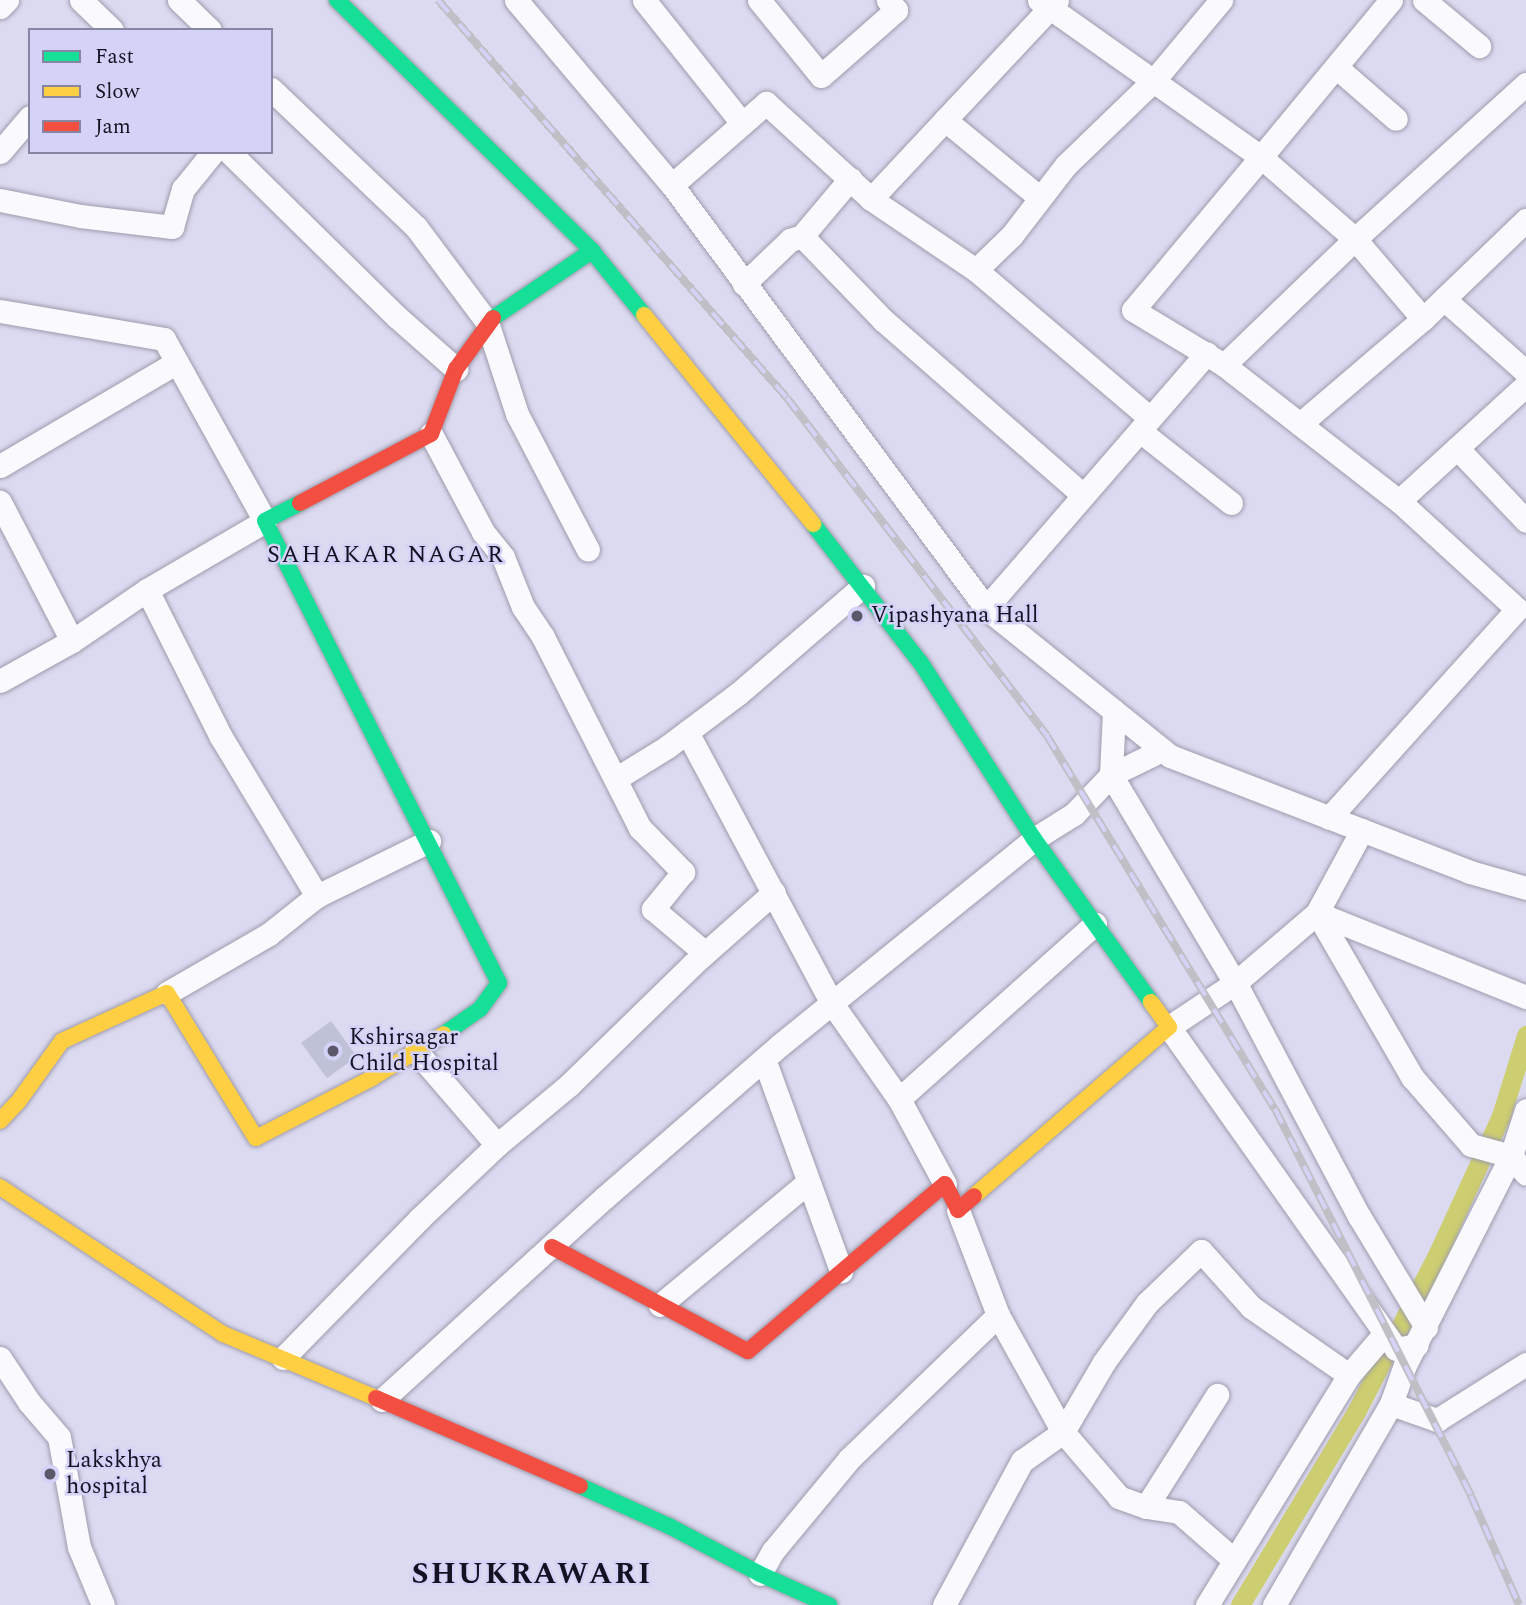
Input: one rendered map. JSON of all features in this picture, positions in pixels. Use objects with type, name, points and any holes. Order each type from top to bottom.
[{"type":"street","points":[[0,7],[7,0]]},
{"type":"street","points":[[81,0],[108,28]]},
{"type":"street","points":[[179,0],[208,28]]},
{"type":"street","points":[[337,0],[592,251],[863,586],[921,663],[1034,839],[1396,1349],[1421,1336]]},
{"type":"street","points":[[516,0],[671,185],[986,608],[1170,756],[1470,872],[1524,887]]},
{"type":"street","points":[[644,0],[742,123]]},
{"type":"street","points":[[759,0],[821,76],[896,10],[888,0]]},
{"type":"street","points":[[976,270],[1012,235],[1066,165],[1155,79],[1221,0]]},
{"type":"street","points":[[1329,818],[1517,609],[1399,501],[1215,359],[1133,310],[1391,0]]},
{"type":"street","points":[[1424,0],[1479,46]]},
{"type":"street","points":[[871,199],[1048,3],[1261,157],[1355,240],[1423,319]]},
{"type":"street","points":[[1336,67],[1396,119]]},
{"type":"street","points":[[986,608],[1145,425],[1215,359],[1355,240],[1526,84]]},
{"type":"street","points":[[273,91],[416,227],[487,322],[517,414],[588,550]]},
{"type":"street","points":[[671,185],[766,103],[871,199],[976,270],[1231,503]]},
{"type":"street","points":[[0,152],[28,119]]},
{"type":"street","points":[[945,120],[1039,197]]},
{"type":"street","points":[[0,200],[80,216],[172,227],[183,188],[211,154]]},
{"type":"street","points":[[231,154],[397,317],[456,369]]},
{"type":"street","points":[[744,284],[790,240],[803,236],[850,179]]},
{"type":"street","points":[[1300,424],[1423,319],[1526,220]]},
{"type":"street","points":[[803,236],[883,320],[1083,495]]},
{"type":"street","points":[[0,681],[72,641],[147,590],[265,521],[430,434],[456,369],[487,322],[592,251]]},
{"type":"street","points":[[1444,299],[1526,372]]},
{"type":"street","points":[[0,310],[164,339],[265,521],[499,983],[480,1009],[416,1051],[372,1078],[256,1138],[167,993]]},
{"type":"street","points":[[0,466],[177,362]]},
{"type":"street","points":[[1399,501],[1526,385]]},
{"type":"street","points":[[430,434],[483,532],[503,557],[523,607],[543,636],[640,828],[683,872],[653,909],[705,953]]},
{"type":"street","points":[[1457,448],[1526,521]]},
{"type":"street","points":[[0,502],[72,641]]},
{"type":"street","points":[[617,778],[687,732],[739,693],[863,586]]},
{"type":"street","points":[[147,590],[221,737],[317,896]]},
{"type":"street","points":[[1114,711],[1111,775],[1235,982],[1421,1336]]},
{"type":"street","points":[[687,732],[831,1002],[899,1099],[945,1184],[958,1210],[998,1315],[1063,1432],[1119,1497],[1146,1507],[1179,1512],[1234,1560]]},
{"type":"street","points":[[382,1400],[831,1002],[1034,839],[1074,814],[1111,775],[1162,750]]},
{"type":"street","points":[[958,1210],[1125,1062],[1169,1027],[1235,982],[1317,913],[1362,830]]},
{"type":"street","points":[[0,1121],[18,1102],[62,1041],[167,993],[269,934],[317,896],[429,841]]},
{"type":"street","points":[[283,1358],[419,1219],[497,1145],[569,1085],[705,953],[774,892]]},
{"type":"street","points":[[1317,913],[1526,997]]},
{"type":"street","points":[[1317,913],[1412,1077],[1471,1145],[1519,1165]]},
{"type":"street","points":[[899,1099],[1095,924]]},
{"type":"street","points":[[416,1051],[497,1145]]},
{"type":"street","points":[[764,1059],[841,1271]]},
{"type":"street","points":[[1274,1605],[1391,1404],[1405,1365],[1519,1165],[1526,1110]]},
{"type":"street","points":[[660,1305],[808,1182]]},
{"type":"street","points":[[552,1247],[748,1351],[945,1184]]},
{"type":"street","points":[[0,1187],[223,1334],[382,1400],[670,1526],[760,1574],[829,1605]]},
{"type":"street","points":[[944,1605],[1022,1461],[1063,1432],[1104,1362],[1147,1303],[1201,1251],[1251,1307],[1349,1375]]},
{"type":"street","points":[[760,1574],[773,1551],[849,1459],[998,1315]]},
{"type":"street","points":[[1207,1605],[1349,1375],[1385,1333]]},
{"type":"street","points":[[1391,1404],[1437,1420],[1526,1364]]},
{"type":"street","points":[[4,1372],[59,1437],[79,1548],[103,1605]]},
{"type":"street","points":[[1146,1507],[1217,1395]]},
{"type":"building","points":[[331,1021],[357,1057],[327,1078],[301,1043]]},
{"type":"waterway","points":[[1240,1605],[1356,1412],[1438,1253],[1501,1116],[1526,1035]]},
{"type":"railway","points":[[438,0],[787,398],[1047,736],[1275,1109],[1471,1496],[1519,1605]]},
{"type":"traffic: fast","points":[[337,0],[592,251],[644,315]]},
{"type":"traffic: fast","points":[[493,318],[592,251]]},
{"type":"traffic: fast","points":[[300,503],[265,521],[499,983],[480,1009],[444,1034]]},
{"type":"traffic: fast","points":[[813,524],[921,663],[1034,839],[1151,1002]]},
{"type":"traffic: fast","points":[[580,1486],[669,1526],[760,1574],[829,1605]]},
{"type":"traffic: slow","points":[[644,315],[813,524]]},
{"type":"traffic: slow","points":[[0,1121],[18,1102],[62,1041],[167,993],[256,1138],[372,1078],[444,1034]]},
{"type":"traffic: slow","points":[[974,1196],[1169,1027],[1151,1002]]},
{"type":"traffic: slow","points":[[0,1187],[223,1334],[376,1398]]},
{"type":"traffic: jam","points":[[300,503],[431,434],[456,369],[493,318]]},
{"type":"traffic: jam","points":[[552,1247],[748,1351],[945,1184],[958,1210],[974,1196]]},
{"type":"traffic: jam","points":[[376,1398],[580,1486]]},
{"type":"place","name":"Vipashyana Hall","points":[[857,616]]},
{"type":"place","name":"Kshirsagar Child Hospital","points":[[333,1051]]},
{"type":"place","name":"Lakskhya hospital","points":[[50,1474]]},
{"type":"district","name":"SAHAKAR NAGAR","points":[[386,556]]},
{"type":"district","name":"SHUKRAWARI","points":[[532,1574]]}]
